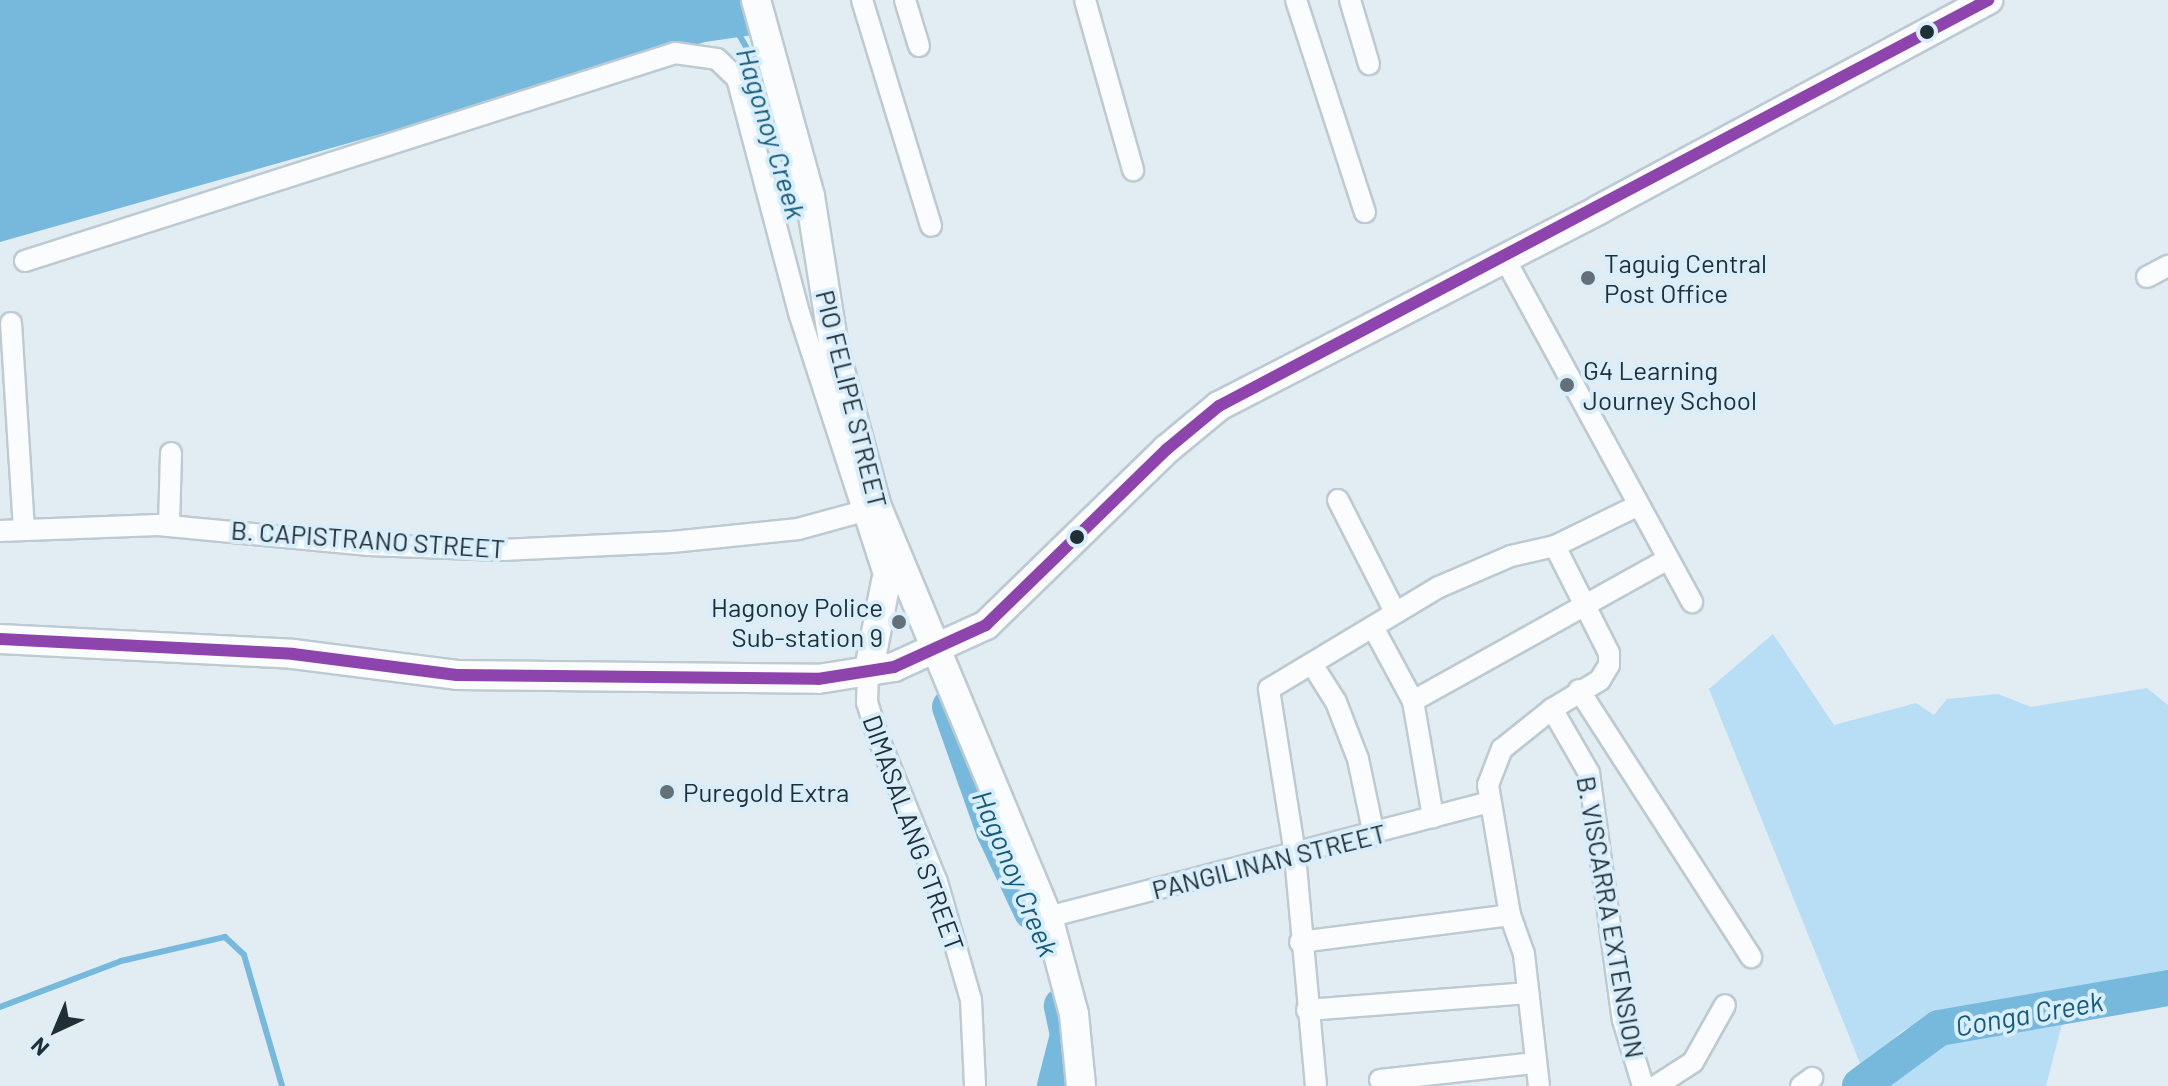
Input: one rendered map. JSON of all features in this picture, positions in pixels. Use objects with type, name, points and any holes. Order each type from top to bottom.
[{"type":"main road","name":"PIO FELIPE STREET","points":[[756,0],[790,201],[834,348],[904,662],[959,708],[1048,917],[1074,1014],[1081,1086]]},
{"type":"main road","points":[[959,708],[961,654],[973,634],[1219,406],[1505,259],[1988,0]]},
{"type":"main road","points":[[886,581],[904,662]]},
{"type":"main road","points":[[0,639],[278,653],[457,675],[818,679],[904,662],[973,634]]},
{"type":"street","points":[[862,0],[931,226]]},
{"type":"street","points":[[905,0],[919,46]]},
{"type":"street","points":[[1085,0],[1133,170]]},
{"type":"street","points":[[1296,0],[1365,212]]},
{"type":"street","points":[[1350,0],[1369,64]]},
{"type":"street","points":[[25,261],[675,53],[717,59],[737,78],[790,201]]},
{"type":"street","points":[[1505,259],[1665,561],[1692,602]]},
{"type":"street","points":[[2147,277],[2168,266]]},
{"type":"street","points":[[11,323],[24,530]]},
{"type":"street","points":[[169,525],[171,453]]},
{"type":"street","points":[[1338,500],[1395,612]]},
{"type":"street","points":[[1316,1086],[1300,942],[1295,854],[1269,689],[1395,612],[1511,556],[1555,546],[1637,506]]},
{"type":"street","points":[[870,510],[886,581]]},
{"type":"street","name":"B. CAPISTRANO STREET","points":[[0,531],[169,525],[369,545],[502,550],[672,542],[798,529],[870,510]]},
{"type":"street","points":[[1539,1086],[1524,954],[1510,915],[1488,802],[1491,769],[1502,749],[1552,709],[1600,680],[1609,665],[1609,653],[1555,546]]},
{"type":"street","points":[[1413,701],[1665,561]]},
{"type":"street","points":[[1373,627],[1413,701],[1433,817]]},
{"type":"street","name":"DIMASALANG STREET","points":[[904,662],[867,702],[876,732],[937,882],[971,1000],[975,1086]]},
{"type":"street","points":[[1312,664],[1336,702],[1358,759],[1374,835]]},
{"type":"street","points":[[1579,690],[1751,957]]},
{"type":"street","name":"B. VISCARRA EXTENSION","points":[[1552,709],[1589,773],[1623,1020],[1643,1086]]},
{"type":"street","name":"PANGILINAN STREET","points":[[1048,917],[1374,835],[1488,802]]},
{"type":"street","points":[[1300,942],[1510,915]]},
{"type":"street","points":[[1307,1010],[1528,993]]},
{"type":"street","points":[[1656,1086],[1693,1062],[1725,1005]]},
{"type":"street","points":[[1380,1080],[1535,1063]]},
{"type":"shaded area","points":[[0,0],[743,0],[753,35],[705,42],[0,242]]},
{"type":"shaded area","points":[[1773,634],[1834,725],[1916,703],[1934,715],[1947,699],[1998,694],[2031,707],[2147,688],[2168,705],[2168,979],[1938,1014],[1902,1031],[1862,1068],[1709,689]]},
{"type":"shaded area","points":[[2065,1012],[2046,1086],[1870,1086],[1940,1032]]},
{"type":"waterway","name":"Hagonoy Creek","points":[[737,31],[757,66],[800,219]]},
{"type":"waterway","name":"Hagonoy Creek","points":[[950,707],[994,831],[1032,912]]},
{"type":"waterway","points":[[0,1007],[121,961],[225,937],[244,955],[282,1086]]},
{"type":"waterway","name":"Conga Creek","points":[[1860,1086],[1939,1028],[2168,988]]},
{"type":"waterway","name":"Hagonoy Creek","points":[[1055,1086],[1068,1035],[1062,1006]]},
{"type":"transit line","points":[[0,639],[293,654],[457,675],[818,679],[894,667],[986,625],[1167,449],[1219,406],[1988,0]]},
{"type":"place","name":"Taguig Central Post Office","points":[[1588,278]]},
{"type":"place","name":"G4 Learning Journey School","points":[[1567,385]]},
{"type":"place","name":"Hagonoy Police Sub-station 9","points":[[899,622]]},
{"type":"place","name":"Puregold Extra","points":[[667,792]]}]
